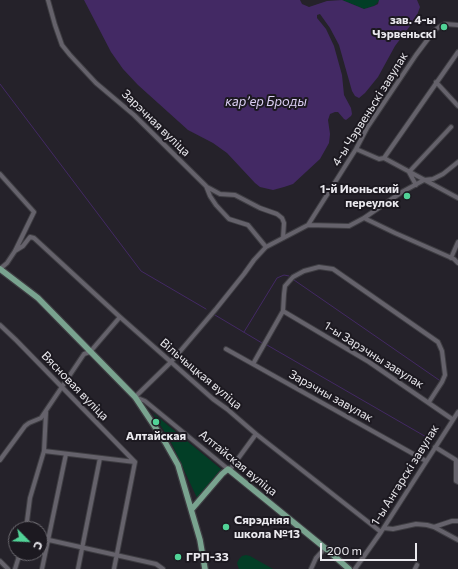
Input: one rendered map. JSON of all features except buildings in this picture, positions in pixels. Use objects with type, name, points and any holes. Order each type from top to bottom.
[{"type":"main road","name":"Алтайская вуліца","points":[[0,269],[38,298],[135,397],[173,454],[178,465],[192,509],[200,540],[205,569]]},
{"type":"main road","name":"Алтайская вуліца","points":[[229,470],[349,569]]},
{"type":"main road","points":[[192,509],[222,474],[229,470]]},
{"type":"street","name":"Зарэчная вуліца","points":[[48,0],[54,25],[62,45],[70,55],[96,83],[110,93],[140,120],[206,186],[216,205],[229,219],[248,225],[266,247]]},
{"type":"street","name":"4-ы Чэрвеньскі завулак","points":[[308,225],[368,128],[416,55],[434,31],[445,24],[458,25]]},
{"type":"street","points":[[384,158],[458,52]]},
{"type":"street","points":[[436,82],[458,106]]},
{"type":"street","points":[[409,172],[451,127]]},
{"type":"street","points":[[356,149],[379,159],[384,158],[458,198]]},
{"type":"street","points":[[135,397],[170,362],[216,309],[266,247],[308,225],[349,226],[364,218],[402,192],[424,180],[433,179],[443,174],[458,162]]},
{"type":"street","points":[[409,172],[416,185]]},
{"type":"street","points":[[0,174],[34,212],[15,251],[7,263],[0,269]]},
{"type":"street","points":[[206,186],[220,194],[235,195],[260,208],[277,214],[282,218],[284,224],[283,238]]},
{"type":"street","points":[[364,218],[451,258],[458,263]]},
{"type":"street","name":"Вільчыцкая вуліца","points":[[15,251],[23,246],[30,237],[34,238],[170,362],[213,399],[381,532]]},
{"type":"street","points":[[451,258],[458,242]]},
{"type":"street","points":[[253,364],[284,311],[285,286],[293,277],[304,271],[319,268],[333,269],[438,342],[442,351],[445,375],[429,402]]},
{"type":"street","name":"1-ы Зарэчны завулак","points":[[284,311],[369,362],[452,419]]},
{"type":"street","points":[[0,460],[25,426],[41,418],[84,354],[90,352],[120,317]]},
{"type":"street","name":"Вясновая вуліца","points":[[0,325],[135,462]]},
{"type":"street","name":"Зарэчны завулак","points":[[226,349],[426,461]]},
{"type":"street","name":"Алтайская вуліца","points":[[135,397],[145,401],[229,470]]},
{"type":"street","points":[[27,521],[30,498],[44,451],[46,411]]},
{"type":"street","name":"1-ы Ангарскі завулак","points":[[355,569],[384,528],[452,419],[458,412]]},
{"type":"street","points":[[229,470],[256,434]]},
{"type":"street","points":[[435,447],[456,460],[456,481],[458,482]]},
{"type":"street","points":[[44,451],[135,462],[114,569]]},
{"type":"street","points":[[42,569],[66,454]]},
{"type":"street","points":[[78,569],[100,458]]},
{"type":"street","points":[[434,527],[458,521]]},
{"type":"street","points":[[384,528],[393,529],[416,524],[434,527],[458,540]]},
{"type":"street","points":[[49,540],[117,555],[163,569]]},
{"type":"street","points":[[311,569],[316,558],[325,548]]},
{"type":"street","points":[[0,560],[8,569]]},
{"type":"green space","points":[[342,0],[379,1],[374,6],[364,9]]},
{"type":"green space","points":[[153,413],[221,469],[197,498],[172,444]]},
{"type":"green space","points":[[246,555],[273,569],[239,569],[237,563],[239,559]]},
{"type":"water","name":"карʼер Броды","points":[[84,0],[300,0],[302,4],[309,7],[327,1],[342,0],[364,9],[378,4],[379,0],[417,0],[420,7],[416,18],[395,46],[378,77],[359,98],[355,96],[352,91],[339,45],[330,28],[320,14],[317,15],[317,18],[326,29],[334,46],[342,75],[344,95],[351,108],[352,114],[346,120],[338,112],[330,114],[328,120],[330,134],[329,143],[320,159],[293,184],[273,190],[260,187],[227,153],[213,143],[188,130],[138,85],[123,69],[111,52]]},
{"type":"waterway","points":[[0,84],[141,271],[206,309]]},
{"type":"waterway","points":[[244,332],[277,278],[284,275],[289,276]]},
{"type":"waterway","points":[[294,280],[439,380]]},
{"type":"waterway","points":[[215,315],[262,343]]},
{"type":"waterway","points":[[267,345],[428,438]]},
{"type":"place","name":"зав. 4-ы Чэрвеньскі","points":[[444,27]]},
{"type":"place","name":"1-й Июньский переулок","points":[[407,196]]},
{"type":"place","name":"Алтайская","points":[[156,422]]},
{"type":"place","name":"Сярэдняя школа №13","points":[[226,527]]},
{"type":"place","name":"ГРП-33","points":[[178,557]]}]
